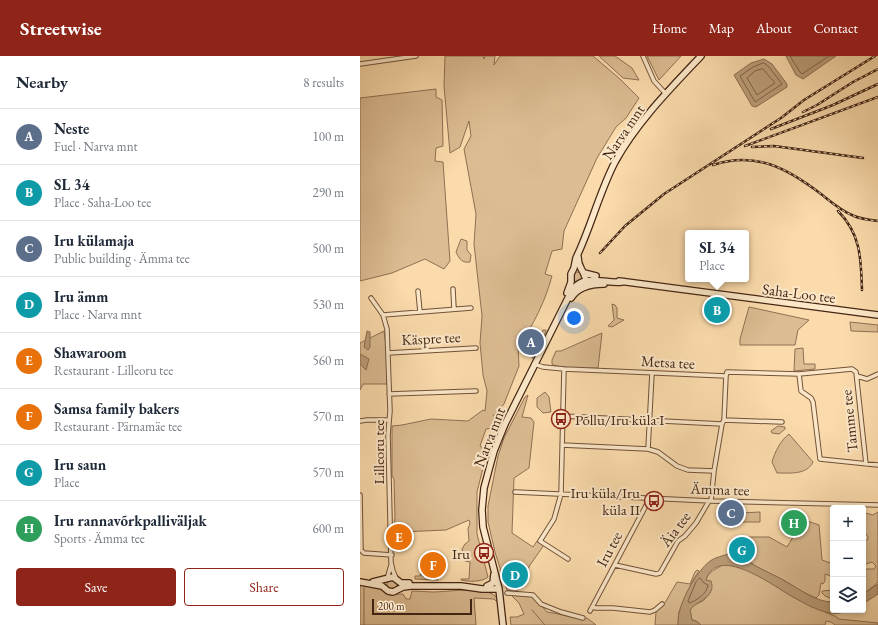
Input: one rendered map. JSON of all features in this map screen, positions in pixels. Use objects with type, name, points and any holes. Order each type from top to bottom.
[{"type":"main road","name":"Narva mnt","points":[[547,338],[569,288],[571,280],[570,274],[573,271],[578,253],[599,198],[615,163],[637,128],[701,56]]},
{"type":"main road","points":[[571,280],[577,284],[583,281],[585,277],[579,262],[578,253]]},
{"type":"main road","points":[[573,271],[577,269],[582,272]]},
{"type":"main road","name":"Saha-Loo tee","points":[[582,272],[589,275],[622,282]]},
{"type":"main road","name":"Saha-Loo tee","points":[[583,281],[591,279],[622,282],[878,315]]},
{"type":"main road","points":[[560,315],[572,296],[580,289],[594,284],[614,282]]},
{"type":"main road","name":"Narva mnt","points":[[504,625],[501,604],[503,592],[493,566],[483,527],[482,498],[486,476],[505,424],[547,338],[572,290],[577,284]]},
{"type":"main road","name":"Narva mnt","points":[[489,550],[501,581],[503,592],[504,625]]},
{"type":"main road","points":[[484,587],[490,585],[494,580],[493,566]]},
{"type":"main road","points":[[368,583],[393,577],[400,581],[429,586]]},
{"type":"main road","points":[[385,587],[387,578]]},
{"type":"main road","points":[[397,590],[400,581]]},
{"type":"main road","points":[[360,582],[385,587],[390,591],[406,586],[470,586],[484,587],[503,592]]},
{"type":"main road","points":[[484,587],[496,594],[501,604]]},
{"type":"street","points":[[360,64],[416,56]]},
{"type":"street","points":[[643,56],[646,60],[654,82],[666,94]]},
{"type":"street","points":[[453,288],[454,309]]},
{"type":"street","points":[[418,291],[420,312]]},
{"type":"street","name":"Lilleoru tee","points":[[372,298],[383,315],[386,329],[388,353],[388,435],[392,571],[400,581]]},
{"type":"street","points":[[383,315],[471,308]]},
{"type":"street","name":"Käspre tee","points":[[388,353],[476,348]]},
{"type":"street","name":"Metsa tee","points":[[534,364],[543,367],[564,369],[726,376],[727,372],[799,374],[852,369],[856,372],[857,376],[867,379],[878,374]]},
{"type":"street","points":[[564,369],[560,494],[554,519],[540,541],[568,559]]},
{"type":"street","points":[[648,449],[652,373]]},
{"type":"street","points":[[799,374],[801,392],[811,398],[813,402],[820,459],[878,465]]},
{"type":"street","name":"Äia tee","points":[[614,565],[656,574],[660,573],[678,541],[685,536],[696,523],[710,501],[722,424],[724,420],[726,376]]},
{"type":"street","name":"Tamme tee","points":[[857,376],[866,464]]},
{"type":"street","points":[[389,394],[476,391]]},
{"type":"street","points":[[562,416],[722,424]]},
{"type":"street","points":[[360,422],[367,420],[389,420]]},
{"type":"street","points":[[724,420],[782,422]]},
{"type":"street","points":[[562,445],[648,449],[658,452],[677,466],[688,470],[714,471]]},
{"type":"street","name":"Ämma tee","points":[[515,492],[830,506]]},
{"type":"street","points":[[360,495],[361,550],[364,553],[392,555]]},
{"type":"street","name":"Iru tee","points":[[590,611],[650,498]]},
{"type":"street","name":"Ämma tee","points":[[866,505],[878,505]]},
{"type":"street","name":"Lilleoru tee","points":[[387,578],[392,562]]},
{"type":"street","points":[[503,592],[533,595],[541,604],[561,612],[583,618]]},
{"type":"street","points":[[592,607],[650,612],[656,610],[662,604]]},
{"type":"shaded area","points":[[445,56],[483,56],[484,59],[485,56],[495,56],[494,65],[500,56],[593,56],[620,79],[639,98],[626,118],[616,127],[597,158],[564,231],[562,249],[552,251],[545,274],[552,276],[546,294],[534,322],[518,346],[519,366],[504,404],[493,416],[498,419],[497,426],[486,429],[480,446],[487,452],[477,492],[477,534],[488,577],[475,581],[461,580],[469,579],[470,562],[465,561],[462,549],[469,541],[469,520],[446,530],[400,532],[396,531],[394,528],[395,517],[394,479],[392,476],[392,426],[431,419],[468,421],[483,410],[485,411],[487,391],[483,375],[480,343],[482,316],[474,244],[476,214],[464,149],[471,136],[469,121],[460,147],[450,153],[444,86]]},
{"type":"shaded area","points":[[599,56],[615,56],[632,68],[639,80],[623,78]]},
{"type":"shaded area","points":[[647,56],[681,56],[659,80]]},
{"type":"shaded area","points":[[436,89],[436,97],[442,100],[443,146],[436,148],[435,161],[443,162],[450,261],[444,269],[425,259],[392,273],[360,281],[360,98]]},
{"type":"shaded area","points":[[461,239],[467,241],[467,250],[471,255],[470,262],[465,262],[462,260],[456,252]]},
{"type":"shaded area","points":[[576,272],[580,272],[582,273],[582,281],[576,282],[573,279],[573,275]]},
{"type":"shaded area","points":[[612,304],[617,308],[617,318],[624,320],[612,327],[608,326],[614,320]]},
{"type":"shaded area","points":[[749,307],[809,320],[798,330],[795,345],[740,345],[740,339]]},
{"type":"shaded area","points":[[850,322],[878,325],[878,332],[851,331]]},
{"type":"shaded area","points":[[543,330],[546,331],[532,358],[532,352]]},
{"type":"shaded area","points":[[384,331],[387,354],[387,384],[363,384],[360,390],[360,343]]},
{"type":"shaded area","points":[[602,333],[598,368],[567,367],[552,364],[556,351],[561,351]]},
{"type":"shaded area","points":[[803,348],[804,364],[815,364],[815,369],[794,371],[795,349]]},
{"type":"shaded area","points":[[545,392],[549,397],[551,412],[543,413],[537,407],[537,398]]},
{"type":"shaded area","points":[[528,395],[522,417],[531,418],[534,422],[529,468],[514,478],[512,533],[533,547],[537,541],[544,545],[530,565],[516,592],[507,590],[495,552],[488,522],[488,506],[498,456],[504,438],[525,397]]},
{"type":"shaded area","points":[[778,426],[785,427],[785,429],[779,434],[772,433],[771,431]]},
{"type":"shaded area","points":[[789,434],[813,462],[807,469],[802,471],[793,473],[777,473],[772,462],[778,447]]},
{"type":"shaded area","points":[[760,512],[760,522],[742,522],[741,513]]},
{"type":"shaded area","points":[[878,512],[878,582],[866,592],[866,569],[874,569],[876,566],[872,562],[866,564],[866,540],[868,537],[866,534],[866,513],[873,515]]},
{"type":"shaded area","points":[[791,518],[801,523],[799,528],[804,520],[819,525],[822,560],[830,563],[830,576],[825,574],[825,581],[823,584],[821,583],[819,595],[816,598],[755,566],[743,556],[745,537],[769,537],[787,547],[798,529],[788,524]]},
{"type":"shaded area","points":[[723,565],[743,568],[752,572],[795,598],[839,619],[878,623],[878,625],[835,625],[826,621],[825,625],[701,625],[692,620],[690,610],[694,605],[703,601],[710,593],[706,582],[708,575]]},
{"type":"shaded area","points":[[697,570],[699,571],[693,580],[679,612],[678,625],[655,625],[656,612],[666,601],[677,582],[690,584]]},
{"type":"shaded area","points":[[421,573],[422,576],[434,577],[434,574],[436,574],[438,576],[438,580],[415,579],[415,576],[420,576]]},
{"type":"shaded area","points":[[392,579],[397,584],[392,589],[387,584]]},
{"type":"shaded area","points":[[360,585],[381,587],[388,593],[403,594],[406,599],[410,599],[412,591],[433,592],[476,590],[492,594],[497,598],[499,604],[494,599],[474,598],[476,625],[360,625]]},
{"type":"shaded area","points":[[830,590],[830,598],[825,596],[822,591]]},
{"type":"shaded area","points":[[512,596],[533,596],[547,612],[587,618],[596,625],[511,625],[510,617],[517,617],[524,614],[519,603]]},
{"type":"water","points":[[786,56],[836,56],[803,79],[796,75]]},
{"type":"water","points":[[764,59],[772,64],[787,84],[787,87],[756,107],[752,106],[734,75],[751,63]]},
{"type":"water","points":[[367,331],[370,332],[370,347],[368,350],[364,347]]},
{"type":"water","points":[[360,354],[369,359],[366,370],[360,364]]},
{"type":"water","points":[[730,553],[741,555],[754,565],[808,594],[820,600],[830,602],[830,613],[811,607],[748,571],[735,567],[722,566],[713,569],[706,580],[711,581],[712,586],[709,595],[690,610],[692,620],[701,625],[678,625],[678,616],[687,592],[700,571],[714,558]]},
{"type":"water","points":[[878,584],[878,594],[866,602],[866,592]]},
{"type":"waterway","points":[[364,588],[364,625]]},
{"type":"waterway","points":[[532,610],[545,625]]},
{"type":"railway","points":[[600,253],[625,226],[664,194],[781,118],[804,100],[875,56]]},
{"type":"railway","points":[[803,112],[878,69]]},
{"type":"railway","points":[[771,129],[833,105],[878,84]]},
{"type":"railway","points":[[745,146],[878,97]]},
{"type":"railway","points":[[752,147],[774,146],[863,158]]},
{"type":"railway","points":[[713,165],[729,161],[743,160],[770,164],[796,177],[845,212],[860,218],[878,221]]},
{"type":"railway","points":[[838,211],[846,220],[855,238],[860,257],[862,290]]},
{"type":"place","name":"SL 34","points":[[717,310]]},
{"type":"place","name":"Neste","points":[[531,342]]},
{"type":"place","name":"Põllu/Iru küla I","points":[[561,419]]},
{"type":"place","name":"Iru küla/Iru küla II","points":[[654,501]]},
{"type":"place","name":"Iru külamaja","points":[[731,513]]},
{"type":"place","name":"Iru rannavõrkpalliväljak","points":[[794,523]]},
{"type":"place","name":"Shawaroom","points":[[399,537]]},
{"type":"place","name":"Iru saun","points":[[742,550]]},
{"type":"place","name":"Iru","points":[[484,553]]},
{"type":"place","name":"Samsa family bakers","points":[[433,565]]},
{"type":"place","name":"Iru ämm","points":[[515,575]]}]
